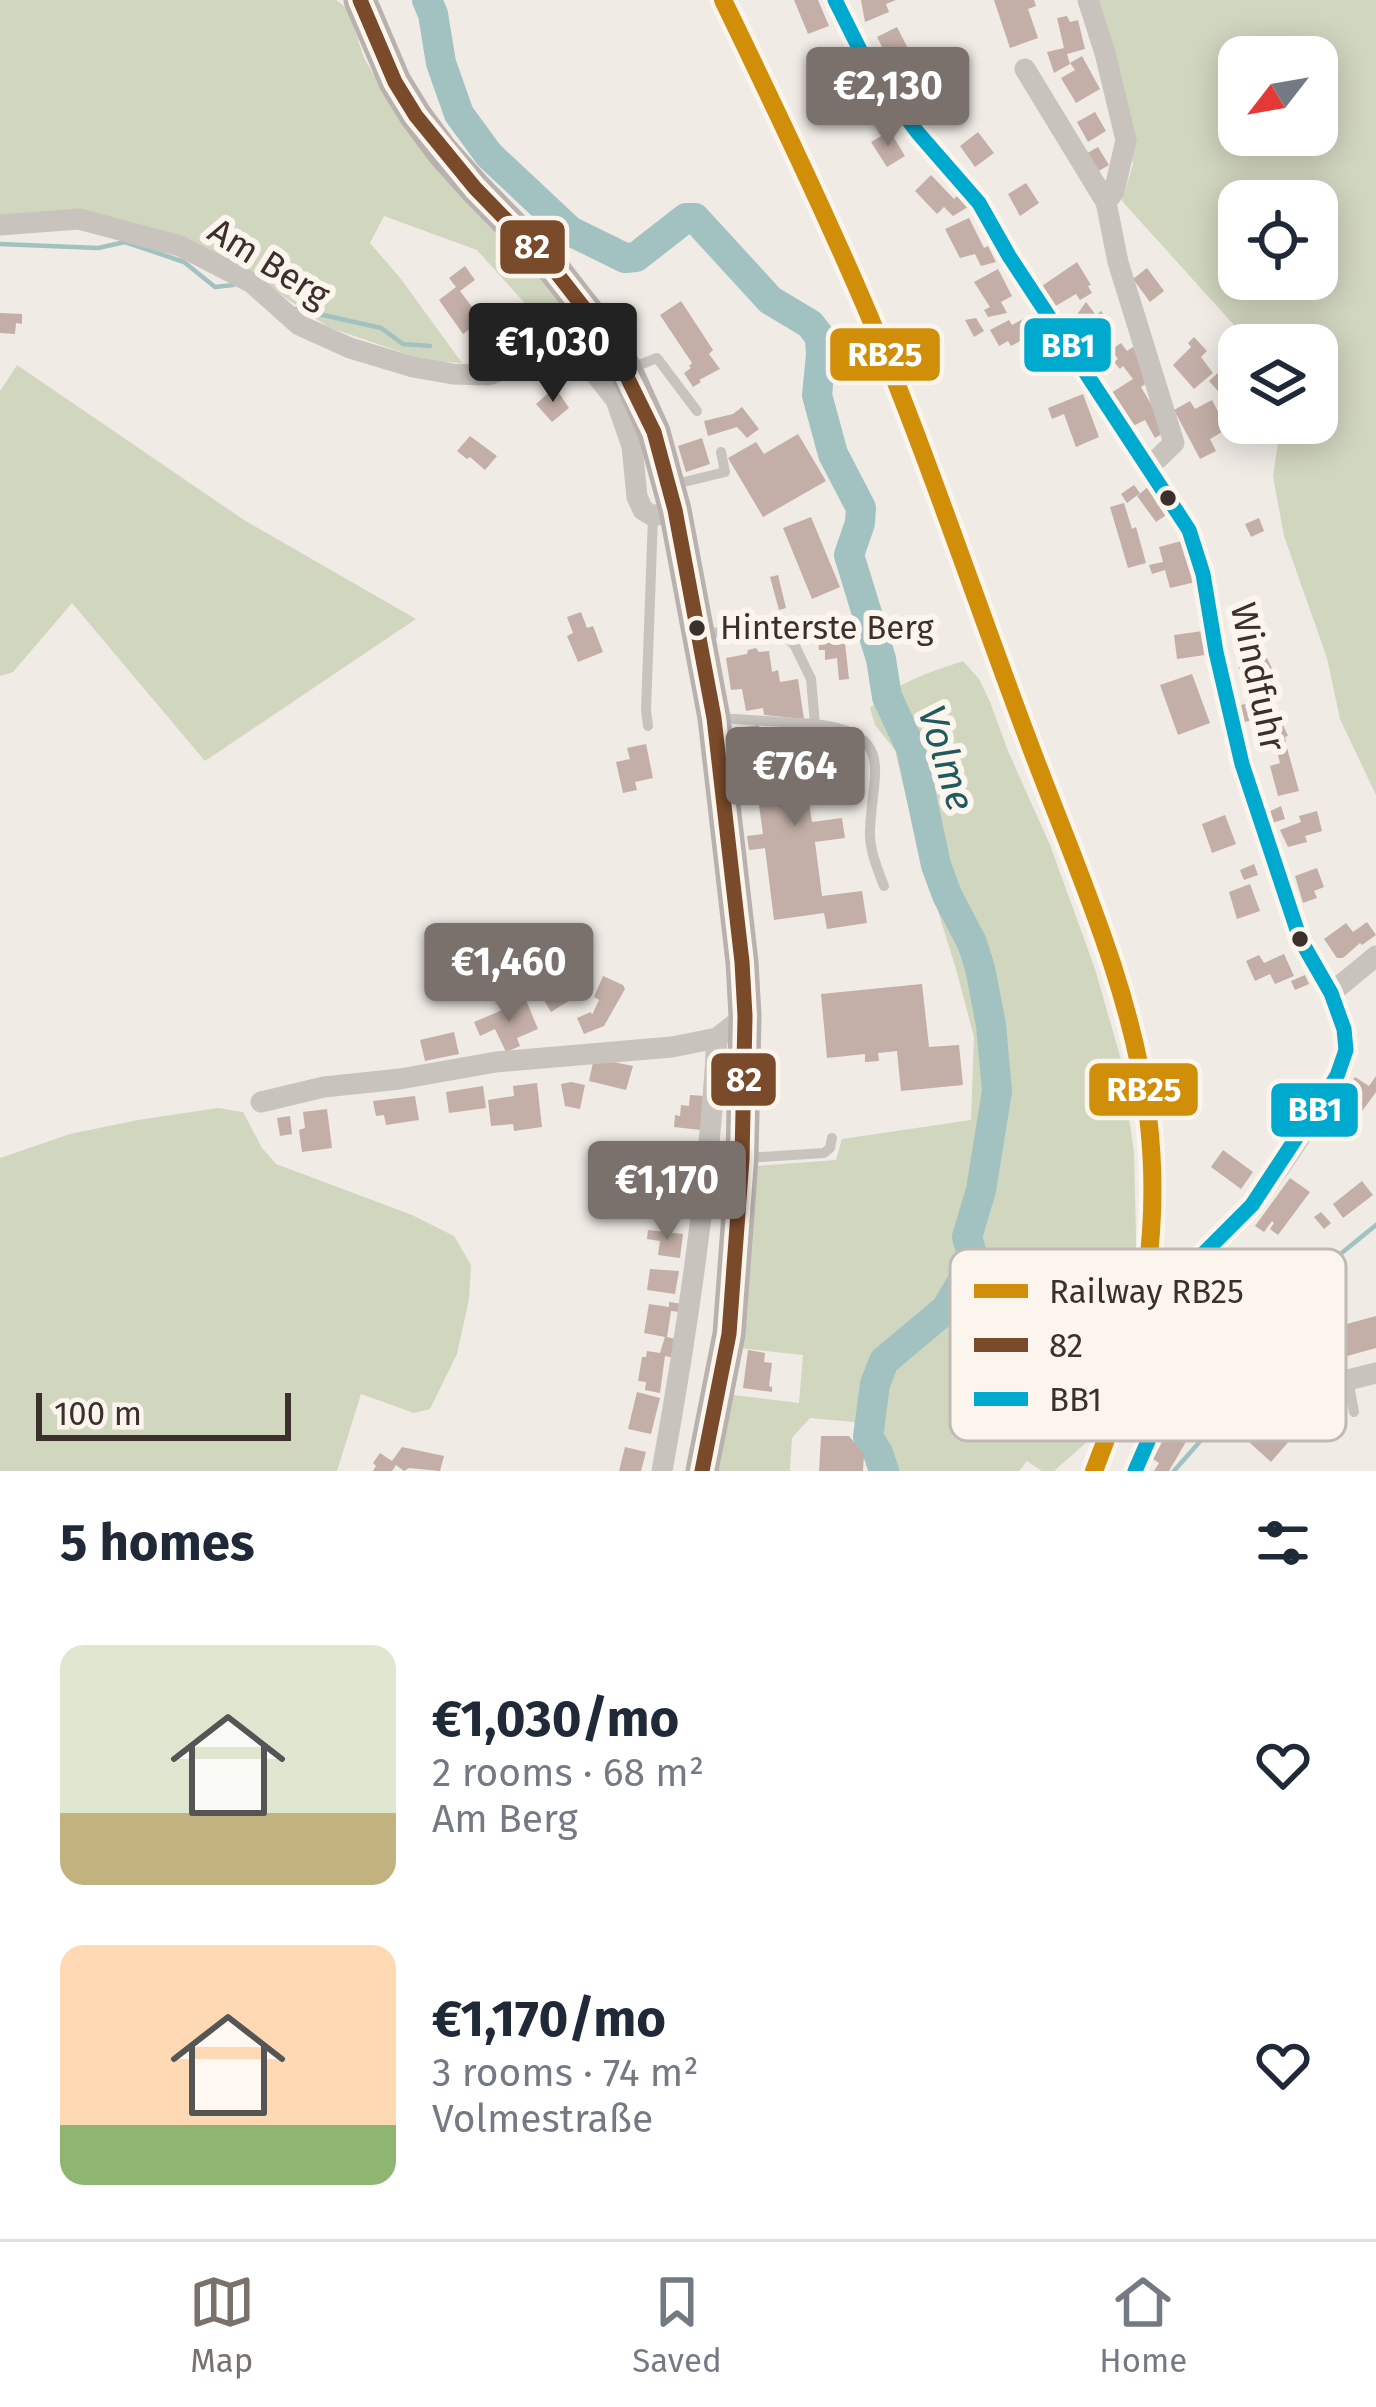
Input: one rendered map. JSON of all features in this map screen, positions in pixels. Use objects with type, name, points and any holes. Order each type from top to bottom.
[{"type":"main road","points":[[357,3],[395,82],[429,134],[588,311],[626,370],[654,432],[714,718],[746,1016],[742,1159],[729,1334],[702,1471]]},
{"type":"street","name":"Windfuhr","points":[[835,0],[888,93],[979,203],[1009,256],[1183,518],[1196,547],[1242,764],[1300,939],[1331,993],[1344,1029],[1346,1050],[1337,1076],[1252,1205],[1208,1249]]},
{"type":"street","points":[[1088,0],[1126,140],[1114,192],[1106,202]]},
{"type":"street","points":[[1024,69],[1106,202],[1118,262],[1174,443],[1148,468]]},
{"type":"street","name":"Am Berg","points":[[0,225],[79,219],[181,247],[252,284],[299,325],[413,368],[488,375],[550,351],[577,356],[616,400],[632,446],[637,497],[643,510],[666,504]]},
{"type":"street","points":[[1331,993],[1376,956]]},
{"type":"street","points":[[261,1102],[324,1087],[496,1062],[672,1047],[716,1038],[746,1016]]},
{"type":"street","points":[[662,1471],[702,1216],[716,1038]]},
{"type":"street","points":[[1348,1380],[1376,1373]]},
{"type":"street","points":[[1136,1471],[1149,1441]]},
{"type":"lane","points":[[626,370],[658,358],[698,411]]},
{"type":"lane","points":[[648,725],[666,504],[725,472],[721,452]]},
{"type":"lane","points":[[699,636],[765,623],[782,632],[795,646],[811,679],[814,724]]},
{"type":"lane","points":[[714,718],[836,726],[855,735],[876,760],[870,833],[884,886]]},
{"type":"lane","points":[[742,1159],[824,1153],[832,1138]]},
{"type":"lane","points":[[1348,1380],[1354,1412]]},
{"type":"green space","points":[[0,0],[336,0],[348,9],[364,58],[398,117],[445,179],[537,271],[590,339],[555,337],[477,250],[384,216],[370,243],[462,363],[427,361],[328,327],[251,274],[182,241],[0,219]]},
{"type":"green space","points":[[1097,0],[1376,0],[1376,795],[1340,719],[1327,658],[1284,536],[1273,476],[1278,444],[1338,444],[1338,324],[1233,324],[1122,201],[1133,164]]},
{"type":"green space","points":[[17,365],[244,520],[416,619],[205,761],[72,603],[13,672],[0,676],[0,391]]},
{"type":"green space","points":[[963,661],[990,702],[1095,969],[1120,1056],[1134,1152],[1136,1249],[950,1249],[950,1441],[1088,1441],[1054,1471],[1042,1471],[1027,1461],[1019,1471],[876,1471],[854,1422],[810,1418],[792,1438],[790,1471],[719,1471],[733,1395],[799,1403],[803,1355],[739,1348],[757,1166],[836,1160],[842,1139],[971,1120],[974,1037],[917,844],[895,750],[875,725],[870,708],[925,674]]},
{"type":"green space","points":[[218,1108],[243,1112],[276,1164],[412,1215],[454,1236],[471,1265],[469,1299],[457,1354],[430,1409],[414,1413],[361,1394],[337,1471],[0,1471],[0,1158],[70,1134]]},
{"type":"building","points":[[794,0],[818,0],[829,26],[808,34]]},
{"type":"building","points":[[861,0],[896,0],[886,4],[889,12],[865,22]]},
{"type":"building","points":[[994,0],[1034,0],[1036,6],[1028,9],[1038,38],[1010,48]]},
{"type":"building","points":[[1067,16],[1070,22],[1078,20],[1085,49],[1067,54],[1070,64],[1054,73],[1047,52],[1064,48],[1057,18]]},
{"type":"building","points":[[897,27],[918,68],[898,78],[877,37]]},
{"type":"building","points":[[1082,56],[1100,89],[1076,103],[1061,78],[1075,70],[1070,63]]},
{"type":"building","points":[[928,77],[952,111],[934,125],[910,90]]},
{"type":"building","points":[[1095,112],[1106,131],[1088,142],[1077,122]]},
{"type":"building","points":[[890,131],[905,156],[887,167],[871,142]]},
{"type":"building","points":[[978,132],[994,153],[975,167],[960,146]]},
{"type":"building","points":[[1098,147],[1109,165],[1095,173],[1084,155]]},
{"type":"building","points":[[931,175],[968,207],[953,216],[944,207],[937,214],[915,191]]},
{"type":"building","points":[[1026,183],[1039,203],[1020,216],[1008,194]]},
{"type":"building","points":[[969,218],[996,262],[981,266],[975,254],[960,258],[945,229]]},
{"type":"building","points":[[1077,262],[1092,293],[1080,300],[1076,294],[1054,307],[1042,286]]},
{"type":"building","points":[[465,266],[475,280],[460,291],[482,320],[463,334],[439,300],[456,287],[449,278]]},
{"type":"building","points":[[1147,268],[1164,291],[1150,302],[1133,279]]},
{"type":"building","points":[[998,269],[1012,296],[1001,302],[1007,313],[988,317],[984,310],[990,307],[974,282]]},
{"type":"building","points":[[681,301],[720,369],[693,387],[684,373],[692,363],[660,315]]},
{"type":"building","points":[[1086,302],[1096,315],[1101,311],[1108,320],[1103,324],[1111,335],[1089,352],[1073,332],[1083,325],[1076,316]]},
{"type":"building","points":[[1036,312],[1051,339],[1036,346],[1030,336],[1011,346],[1008,341],[999,346],[990,330]]},
{"type":"building","points":[[0,313],[22,314],[15,334],[0,333]]},
{"type":"building","points":[[976,318],[984,331],[974,337],[965,320]]},
{"type":"building","points":[[1194,337],[1207,351],[1201,357],[1213,373],[1194,389],[1173,365],[1191,347],[1188,343]]},
{"type":"building","points":[[1121,343],[1127,351],[1133,347],[1153,379],[1141,387],[1167,431],[1155,438],[1145,420],[1131,427],[1111,393],[1133,379],[1114,362],[1118,359],[1111,350]]},
{"type":"building","points":[[1055,346],[1068,369],[1055,376],[1042,353]]},
{"type":"building","points":[[555,387],[569,408],[552,422],[536,404]]},
{"type":"building","points":[[1083,394],[1099,437],[1076,447],[1064,414],[1052,419],[1048,408]]},
{"type":"building","points":[[1212,400],[1218,412],[1218,434],[1210,439],[1216,451],[1200,459],[1174,410],[1190,401],[1195,409]]},
{"type":"building","points":[[742,407],[759,429],[747,438],[737,427],[708,436],[704,421]]},
{"type":"building","points":[[798,434],[826,481],[763,517],[728,458],[756,442],[764,454]]},
{"type":"building","points":[[470,436],[497,456],[485,470],[457,451]]},
{"type":"building","points":[[702,438],[710,464],[686,472],[678,446]]},
{"type":"building","points":[[1134,485],[1140,493],[1127,503],[1121,494]]},
{"type":"building","points":[[1149,486],[1169,513],[1156,522],[1137,496]]},
{"type":"building","points":[[1124,503],[1146,563],[1128,568],[1110,507]]},
{"type":"building","points":[[811,517],[840,587],[812,599],[783,528]]},
{"type":"building","points":[[1259,518],[1264,531],[1251,537],[1245,524]]},
{"type":"building","points":[[1189,539],[1200,581],[1170,588],[1165,570],[1152,574],[1149,565],[1163,562],[1159,547]]},
{"type":"building","points":[[778,575],[786,608],[779,610],[770,577]]},
{"type":"building","points":[[581,612],[587,628],[593,626],[603,652],[578,662],[567,636],[573,633],[567,617]]},
{"type":"building","points":[[842,616],[849,679],[839,680],[837,658],[825,660],[825,650],[819,650],[816,619]]},
{"type":"building","points":[[1203,631],[1205,655],[1177,659],[1174,635]]},
{"type":"building","points":[[756,648],[769,651],[772,672],[778,670],[780,682],[798,679],[804,719],[764,715],[763,708],[746,711],[742,689],[731,690],[726,658]]},
{"type":"building","points":[[1267,658],[1277,679],[1272,680],[1275,689],[1245,696],[1238,665]]},
{"type":"building","points":[[1192,674],[1210,723],[1178,735],[1160,685]]},
{"type":"building","points":[[1256,701],[1260,718],[1245,722],[1241,705]]},
{"type":"building","points":[[1281,720],[1286,742],[1260,747],[1258,725]]},
{"type":"building","points":[[759,725],[763,753],[777,751],[774,734],[789,732],[837,741],[826,758],[803,753],[809,798],[839,794],[840,800],[809,804],[812,822],[842,818],[845,838],[815,842],[822,896],[862,891],[867,923],[827,929],[824,913],[774,920],[765,848],[749,850],[747,836],[763,834],[752,755],[740,757],[736,728]]},
{"type":"building","points":[[646,744],[653,778],[635,782],[637,790],[623,793],[616,762],[630,759],[627,748]]},
{"type":"building","points":[[1287,748],[1299,791],[1278,796],[1270,766],[1280,763],[1277,751]]},
{"type":"building","points":[[1281,806],[1285,819],[1269,824],[1266,813]]},
{"type":"building","points":[[1317,811],[1322,831],[1288,847],[1280,830],[1301,822],[1299,816]]},
{"type":"building","points":[[1225,815],[1236,844],[1212,853],[1202,824]]},
{"type":"building","points":[[1254,864],[1258,875],[1244,880],[1240,870]]},
{"type":"building","points":[[1317,868],[1324,887],[1314,891],[1317,898],[1303,903],[1295,876]]},
{"type":"building","points":[[1250,884],[1260,911],[1237,919],[1229,892]]},
{"type":"building","points":[[1367,922],[1376,935],[1337,958],[1324,939],[1346,923],[1353,932]]},
{"type":"building","points":[[1284,954],[1294,976],[1275,984],[1270,974],[1255,981],[1246,961],[1259,955],[1264,963]]},
{"type":"building","points":[[1305,975],[1309,984],[1295,990],[1291,981]]},
{"type":"building","points":[[603,976],[625,989],[604,1026],[584,1034],[577,1018],[592,1015]]},
{"type":"building","points":[[570,981],[578,995],[551,1012],[542,997]]},
{"type":"building","points":[[922,984],[929,1047],[959,1045],[963,1085],[901,1091],[897,1051],[878,1053],[879,1061],[865,1062],[865,1054],[827,1058],[821,994]]},
{"type":"building","points":[[526,1000],[538,1029],[517,1038],[520,1046],[506,1052],[495,1029],[480,1036],[474,1022]]},
{"type":"building","points":[[454,1032],[459,1054],[425,1061],[420,1040]]},
{"type":"building","points":[[594,1058],[633,1066],[626,1090],[589,1081]]},
{"type":"building","points":[[1376,1076],[1376,1092],[1360,1114],[1349,1107],[1335,1127],[1325,1120],[1355,1077],[1369,1086]]},
{"type":"building","points":[[537,1083],[542,1127],[514,1131],[513,1124],[491,1126],[488,1100],[514,1096],[513,1086]]},
{"type":"building","points":[[561,1084],[585,1085],[580,1109],[565,1106]]},
{"type":"building","points":[[483,1086],[486,1108],[449,1113],[446,1092]]},
{"type":"building","points":[[690,1095],[705,1096],[701,1130],[674,1127],[675,1115],[680,1116],[681,1105],[689,1106]]},
{"type":"building","points":[[415,1096],[419,1120],[386,1125],[384,1115],[376,1116],[373,1101]]},
{"type":"building","points":[[327,1109],[332,1148],[302,1152],[303,1112]]},
{"type":"building","points":[[290,1116],[292,1134],[280,1136],[277,1118]]},
{"type":"building","points":[[669,1142],[693,1148],[684,1197],[697,1199],[695,1214],[681,1212],[683,1198],[660,1192]]},
{"type":"building","points":[[1223,1150],[1253,1172],[1241,1189],[1211,1167]]},
{"type":"building","points":[[1290,1178],[1310,1192],[1278,1235],[1270,1229],[1272,1221],[1264,1232],[1255,1226]]},
{"type":"building","points":[[1362,1181],[1373,1195],[1343,1218],[1333,1204]]},
{"type":"building","points":[[1321,1212],[1331,1223],[1324,1229],[1314,1217]]},
{"type":"building","points":[[648,1230],[683,1234],[680,1258],[658,1255],[660,1241],[647,1239]]},
{"type":"building","points":[[650,1269],[679,1271],[675,1294],[647,1290]]},
{"type":"building","points":[[669,1302],[683,1304],[682,1312],[671,1311],[667,1337],[679,1340],[675,1358],[665,1356],[660,1393],[645,1390],[646,1382],[638,1381],[642,1357],[647,1351],[660,1353],[665,1337],[644,1333],[649,1304],[669,1307]]},
{"type":"building","points":[[1376,1316],[1376,1348],[1346,1356],[1346,1324]]},
{"type":"building","points":[[748,1350],[765,1353],[764,1362],[772,1363],[772,1392],[743,1388]]},
{"type":"building","points":[[637,1392],[660,1398],[651,1434],[628,1429]]},
{"type":"building","points":[[821,1436],[849,1436],[864,1454],[863,1471],[819,1471]]},
{"type":"building","points":[[1163,1441],[1186,1441],[1169,1471],[1154,1471],[1159,1463],[1153,1459]]},
{"type":"building","points":[[1248,1441],[1289,1441],[1271,1462]]},
{"type":"building","points":[[402,1447],[444,1456],[440,1471],[404,1471],[396,1465],[392,1471],[373,1471],[380,1453],[392,1461]]},
{"type":"building","points":[[625,1447],[646,1452],[641,1471],[619,1471]]},
{"type":"waterway","name":"Volme","points":[[427,0],[459,114],[489,155],[570,231],[625,258],[636,257],[686,218],[695,218],[770,300],[810,324],[820,337],[817,395],[833,454],[861,508],[849,555],[881,659],[887,697],[911,748],[936,865],[972,943],[991,1025],[997,1091],[981,1190],[967,1237],[971,1249]]},
{"type":"waterway","points":[[0,244],[98,248],[125,242],[184,262],[215,287],[233,285]]},
{"type":"waterway","points":[[544,313],[566,305]]},
{"type":"waterway","points":[[296,309],[381,328],[403,344],[430,346]]},
{"type":"waterway","points":[[1346,1249],[1376,1225]]},
{"type":"waterway","name":"Volme","points":[[884,1471],[868,1437],[875,1384],[884,1361],[950,1302]]},
{"type":"waterway","points":[[1174,1471],[1200,1441]]},
{"type":"rail line","name":"RB25","points":[[723,0],[816,195],[889,365],[1098,924],[1128,1019],[1148,1116],[1149,1249]]},
{"type":"rail line","name":"RB25","points":[[1094,1471],[1105,1441]]},
{"type":"transit line","name":"82","points":[[360,0],[395,82],[416,116],[475,188],[552,267],[609,340],[654,432],[675,510],[714,718],[745,1016],[742,1159],[729,1334],[702,1471]]},
{"type":"transit line","name":"BB1","points":[[835,0],[888,93],[979,203],[1189,530],[1203,574],[1242,764],[1300,939],[1331,993],[1344,1029],[1346,1050],[1337,1076],[1252,1205],[1208,1249]]},
{"type":"transit line","name":"BB1","points":[[1135,1471],[1148,1441]]},
{"type":"place","name":"Hinterste Berg","points":[[697,628]]}]
